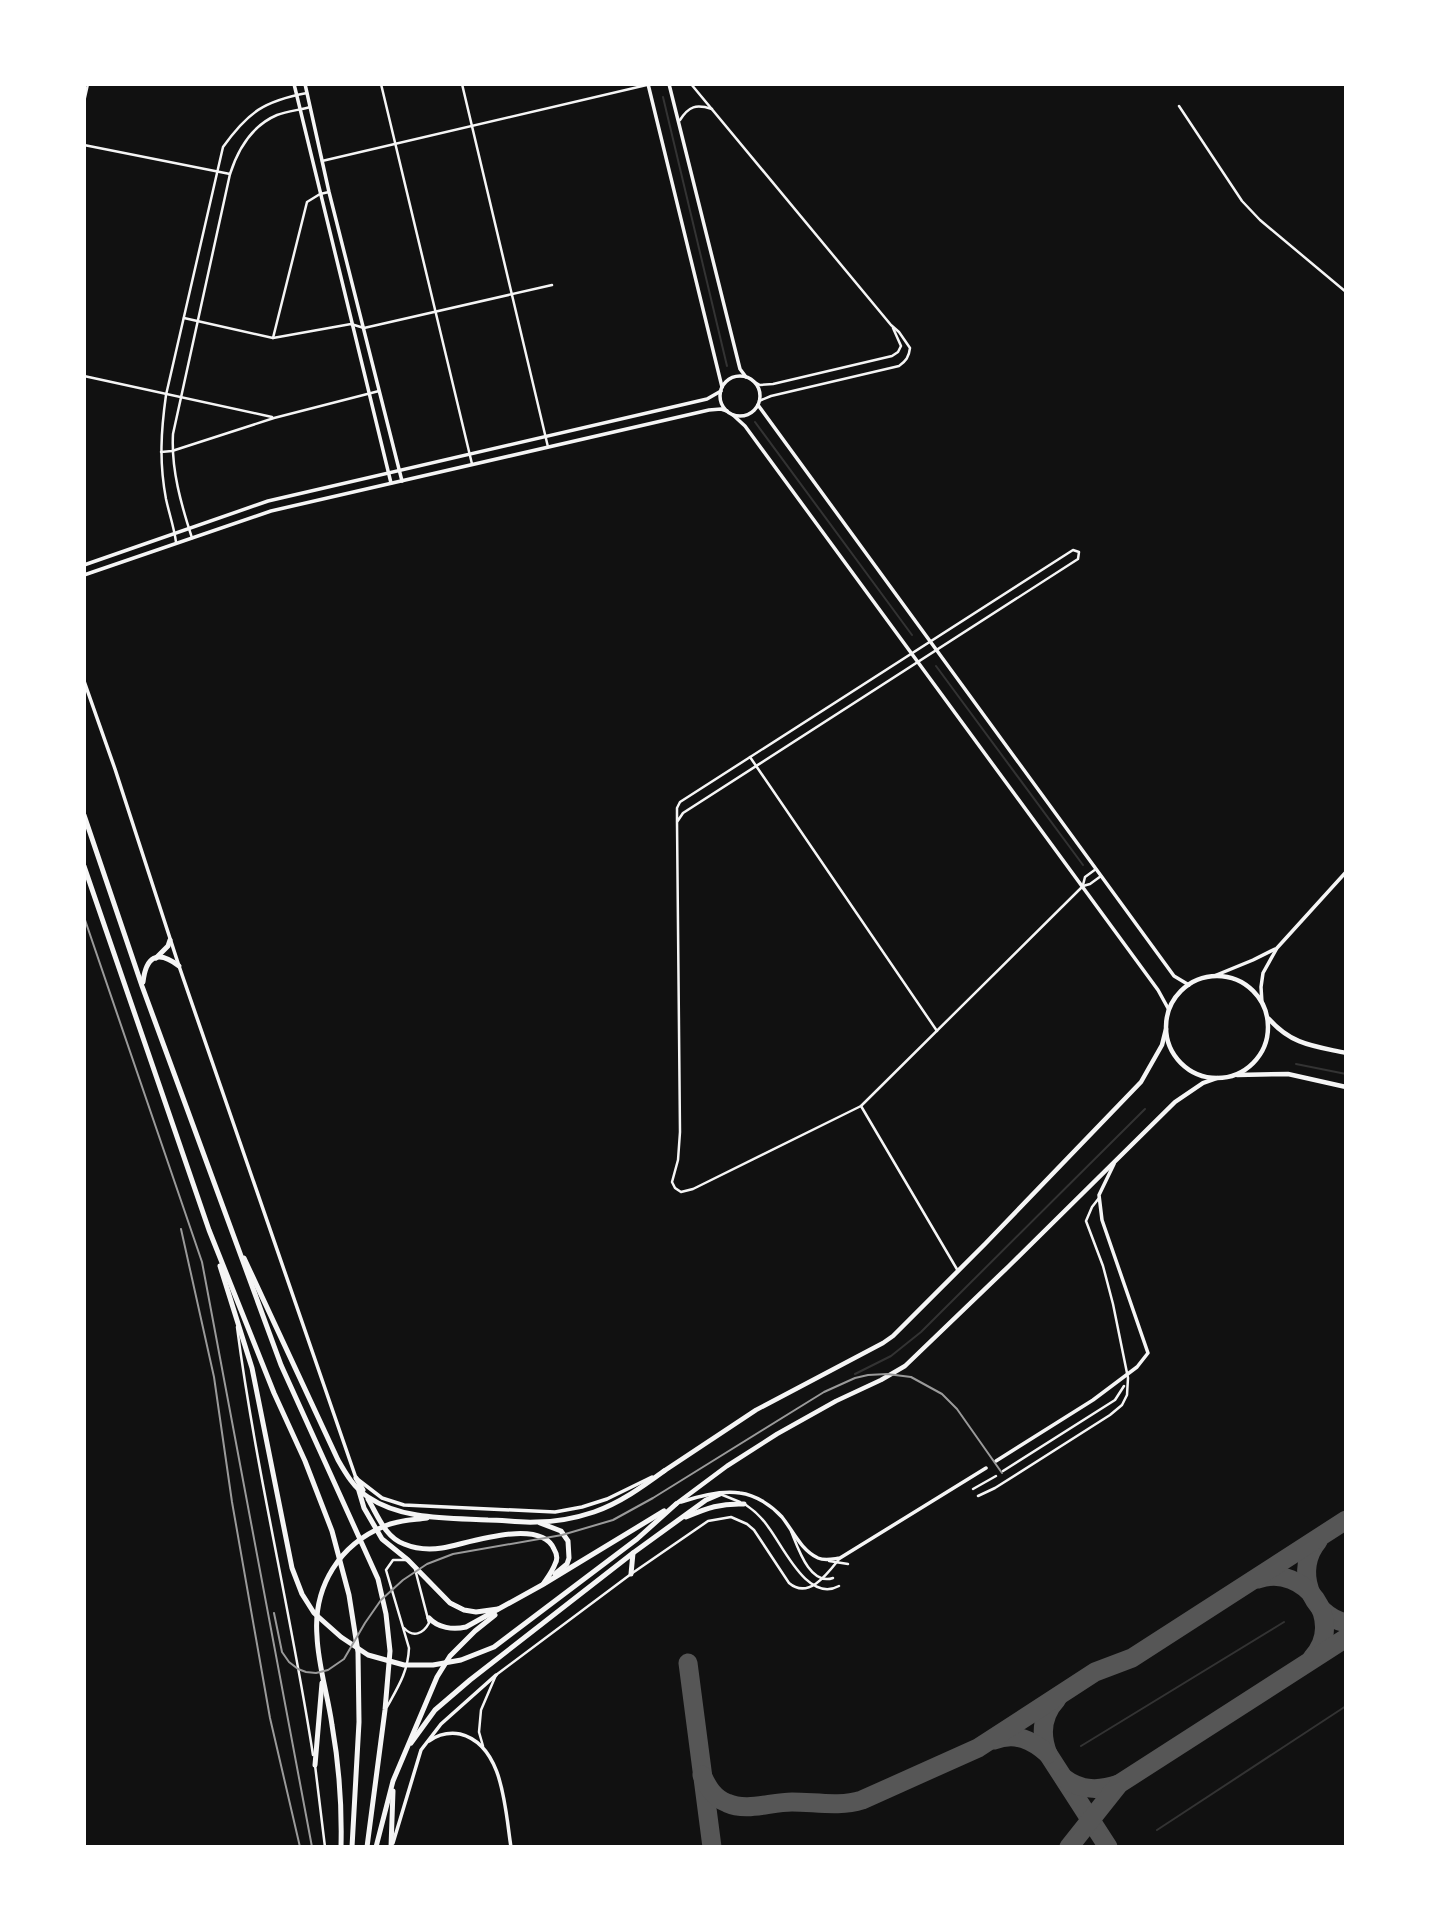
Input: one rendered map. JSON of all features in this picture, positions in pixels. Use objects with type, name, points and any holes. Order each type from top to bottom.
[{"type":"highway","points":[[84,815],[142,986],[281,1365],[378,1579],[386,1614],[390,1651],[367,1847]]},
{"type":"highway","points":[[84,866],[209,1230],[252,1368],[292,1568],[302,1594],[314,1613],[341,1637],[368,1655],[404,1665],[433,1665],[461,1660],[494,1647],[637,1539],[676,1504]]},
{"type":"highway","points":[[142,986],[145,966],[168,946],[170,940]]},
{"type":"highway","points":[[156,958],[173,961],[179,966]]},
{"type":"highway","points":[[209,1230],[332,1531],[349,1595],[358,1652],[359,1722],[352,1847]]},
{"type":"highway","points":[[232,1234],[338,1460],[354,1485],[376,1502],[405,1513],[433,1517],[536,1522],[571,1518],[595,1511],[619,1501],[664,1471]]},
{"type":"highway","points":[[356,1478],[364,1508],[382,1539],[408,1560],[450,1603],[476,1612],[504,1608]]},
{"type":"highway","points":[[356,1478],[388,1534],[419,1549],[441,1548],[501,1534],[526,1534],[545,1538],[551,1542],[557,1556],[556,1563],[542,1586]]},
{"type":"highway","points":[[411,1743],[435,1710],[470,1680],[633,1553],[706,1500],[720,1493]]},
{"type":"highway","points":[[429,1618],[434,1624],[456,1630],[466,1627],[542,1586],[676,1504]]},
{"type":"highway","points":[[677,1521],[716,1505],[744,1504]]},
{"type":"highway","points":[[341,1847],[342,1816],[333,1728],[316,1635],[319,1604],[324,1587],[337,1562],[358,1540],[386,1525],[433,1517]]},
{"type":"highway","points":[[536,1522],[561,1531],[568,1541],[570,1552],[567,1564],[542,1586]]},
{"type":"highway","points":[[631,1574],[633,1553]]},
{"type":"highway","points":[[376,1847],[393,1781],[437,1677],[450,1656],[504,1608]]},
{"type":"highway","points":[[315,1765],[323,1673]]},
{"type":"highway","points":[[391,1847],[393,1781]]},
{"type":"main road","points":[[664,1471],[756,1410],[883,1343],[907,1323],[1142,1082],[1162,1045],[1169,1010],[1179,993],[1189,985],[1214,976],[1237,980],[1247,986],[1262,1003],[1268,1017],[1284,1034],[1296,1041],[1346,1053]]},
{"type":"main road","points":[[676,1504],[727,1466],[777,1434],[905,1366],[1175,1102],[1203,1083],[1247,1069],[1262,1052],[1267,1041],[1268,1017]]},
{"type":"main road","points":[[1166,1029],[1167,1040],[1177,1060],[1195,1074],[1217,1079]]},
{"type":"main road","points":[[1237,1074],[1288,1074],[1346,1087]]},
{"type":"street","points":[[84,102],[88,84]]},
{"type":"street","points":[[294,84],[391,483]]},
{"type":"street","points":[[305,84],[329,192],[402,481]]},
{"type":"street","points":[[381,84],[472,464]]},
{"type":"street","points":[[461,84],[548,447]]},
{"type":"street","points":[[322,161],[649,84],[721,389],[721,402],[727,411]]},
{"type":"street","points":[[668,84],[740,369],[746,377],[760,385],[773,384],[892,356],[901,346],[891,325]]},
{"type":"street","points":[[691,84],[910,348],[909,356],[899,366],[771,396],[759,403],[750,414],[733,415]]},
{"type":"street","points":[[176,544],[166,500],[160,434],[166,395],[223,148],[236,130],[255,112],[275,100],[307,93]]},
{"type":"street","points":[[678,122],[690,108],[701,105],[712,109]]},
{"type":"street","points":[[1180,106],[1242,201],[1346,292]]},
{"type":"street","points":[[192,538],[180,495],[172,451],[173,434],[230,174],[245,140],[262,123],[278,115],[310,107]]},
{"type":"street","points":[[84,145],[230,174]]},
{"type":"street","points":[[273,338],[307,202],[329,192]]},
{"type":"street","points":[[184,318],[273,338],[351,324],[364,328],[552,285]]},
{"type":"street","points":[[84,376],[274,418]]},
{"type":"street","points":[[84,565],[268,502],[706,399],[732,378],[746,377]]},
{"type":"street","points":[[753,381],[759,390],[759,403],[929,642],[1174,976],[1189,985]]},
{"type":"street","points":[[161,452],[172,451],[274,418],[379,391]]},
{"type":"street","points":[[84,575],[271,511],[709,410],[727,411],[745,426],[1083,886],[1158,990],[1169,1010]]},
{"type":"street","points":[[326,488],[327,498]]},
{"type":"street","points":[[677,822],[683,813],[1078,559],[1079,552],[1073,550],[680,802],[677,822],[680,1132],[678,1160],[672,1182],[681,1192],[693,1189],[861,1106],[1083,886],[1101,877]]},
{"type":"street","points":[[113,555],[116,565]]},
{"type":"street","points":[[84,681],[170,940],[356,1478],[382,1498],[404,1505],[555,1512],[607,1499],[664,1471]]},
{"type":"street","points":[[750,757],[937,1031]]},
{"type":"street","points":[[1083,886],[1085,877],[1096,869]]},
{"type":"street","points":[[1262,1003],[1264,973],[1277,948],[1346,873]]},
{"type":"street","points":[[1214,976],[1277,948]]},
{"type":"street","points":[[861,1106],[958,1272]]},
{"type":"street","points":[[996,1461],[1093,1400],[1142,1363],[1147,1353],[1102,1220],[1099,1198],[1111,1168],[1126,1149]]},
{"type":"street","points":[[978,1496],[1084,1433],[1122,1405],[1127,1395],[1128,1378],[1119,1329],[1103,1266],[1086,1221],[1099,1198]]},
{"type":"street","points":[[235,1314],[243,1373],[280,1576],[303,1684],[325,1847]]},
{"type":"street","points":[[1003,1471],[1115,1400],[1124,1386]]},
{"type":"street","points":[[391,1847],[421,1750],[441,1724],[496,1675],[631,1574],[708,1521],[731,1517],[747,1524],[754,1530],[789,1583],[801,1589],[810,1588],[838,1560],[986,1468]]},
{"type":"street","points":[[974,1489],[996,1476]]},
{"type":"street","points":[[676,1504],[720,1493],[740,1493],[766,1503],[782,1517],[802,1558],[811,1570],[821,1579],[833,1578]]},
{"type":"street","points":[[720,1493],[744,1504],[758,1515],[797,1571],[812,1584],[821,1590],[839,1586]]},
{"type":"street","points":[[790,1530],[807,1550],[817,1557],[848,1564]]},
{"type":"street","points":[[385,1710],[405,1675],[409,1661],[409,1648],[386,1570],[393,1560],[408,1560]]},
{"type":"street","points":[[403,1626],[409,1632],[417,1634],[429,1623],[414,1566]]},
{"type":"street","points":[[496,1675],[481,1710],[480,1732],[483,1746],[492,1760],[502,1789],[511,1847]]},
{"type":"street","points":[[421,1750],[431,1739],[447,1733],[470,1737],[483,1746]]},
{"type":"waterway","points":[[663,97],[727,366]]},
{"type":"waterway","points":[[755,422],[912,635]]},
{"type":"waterway","points":[[936,666],[1083,865]]},
{"type":"waterway","points":[[1296,1064],[1346,1074]]},
{"type":"waterway","points":[[855,1374],[891,1356],[921,1332],[1145,1109]]},
{"type":"waterway","points":[[1081,1746],[1284,1622]]},
{"type":"waterway","points":[[1157,1830],[1346,1706]]},
{"type":"taxiway","points":[[702,1775],[715,1795],[735,1806],[751,1807],[792,1802],[836,1804],[862,1800],[978,1748],[1095,1672],[1132,1658],[1346,1520]]},
{"type":"taxiway","points":[[1318,1541],[1307,1565],[1310,1590],[1323,1611],[1346,1623]]},
{"type":"taxiway","points":[[1258,1579],[1275,1576],[1291,1580],[1305,1587],[1315,1599],[1325,1628],[1321,1644],[1312,1658]]},
{"type":"taxiway","points":[[1069,1847],[1119,1784],[1346,1638]]},
{"type":"taxiway","points":[[688,1663],[712,1847]]},
{"type":"taxiway","points":[[1057,1699],[1045,1718],[1044,1739],[1048,1754],[1108,1847]]},
{"type":"taxiway","points":[[994,1740],[1017,1737],[1036,1745],[1048,1754]]},
{"type":"taxiway","points":[[1064,1778],[1090,1788],[1119,1784]]},
{"type":"tram line","points":[[274,1613],[282,1652],[289,1662],[306,1672],[328,1670],[344,1659],[381,1600],[403,1580],[427,1564],[453,1554],[562,1535],[613,1520],[824,1392],[868,1375],[911,1377],[942,1394],[957,1409],[1002,1473]]},
{"type":"railway","points":[[84,917],[202,1262],[312,1847]]},
{"type":"railway","points":[[181,1229],[214,1377],[232,1502],[270,1718],[300,1847]]}]
